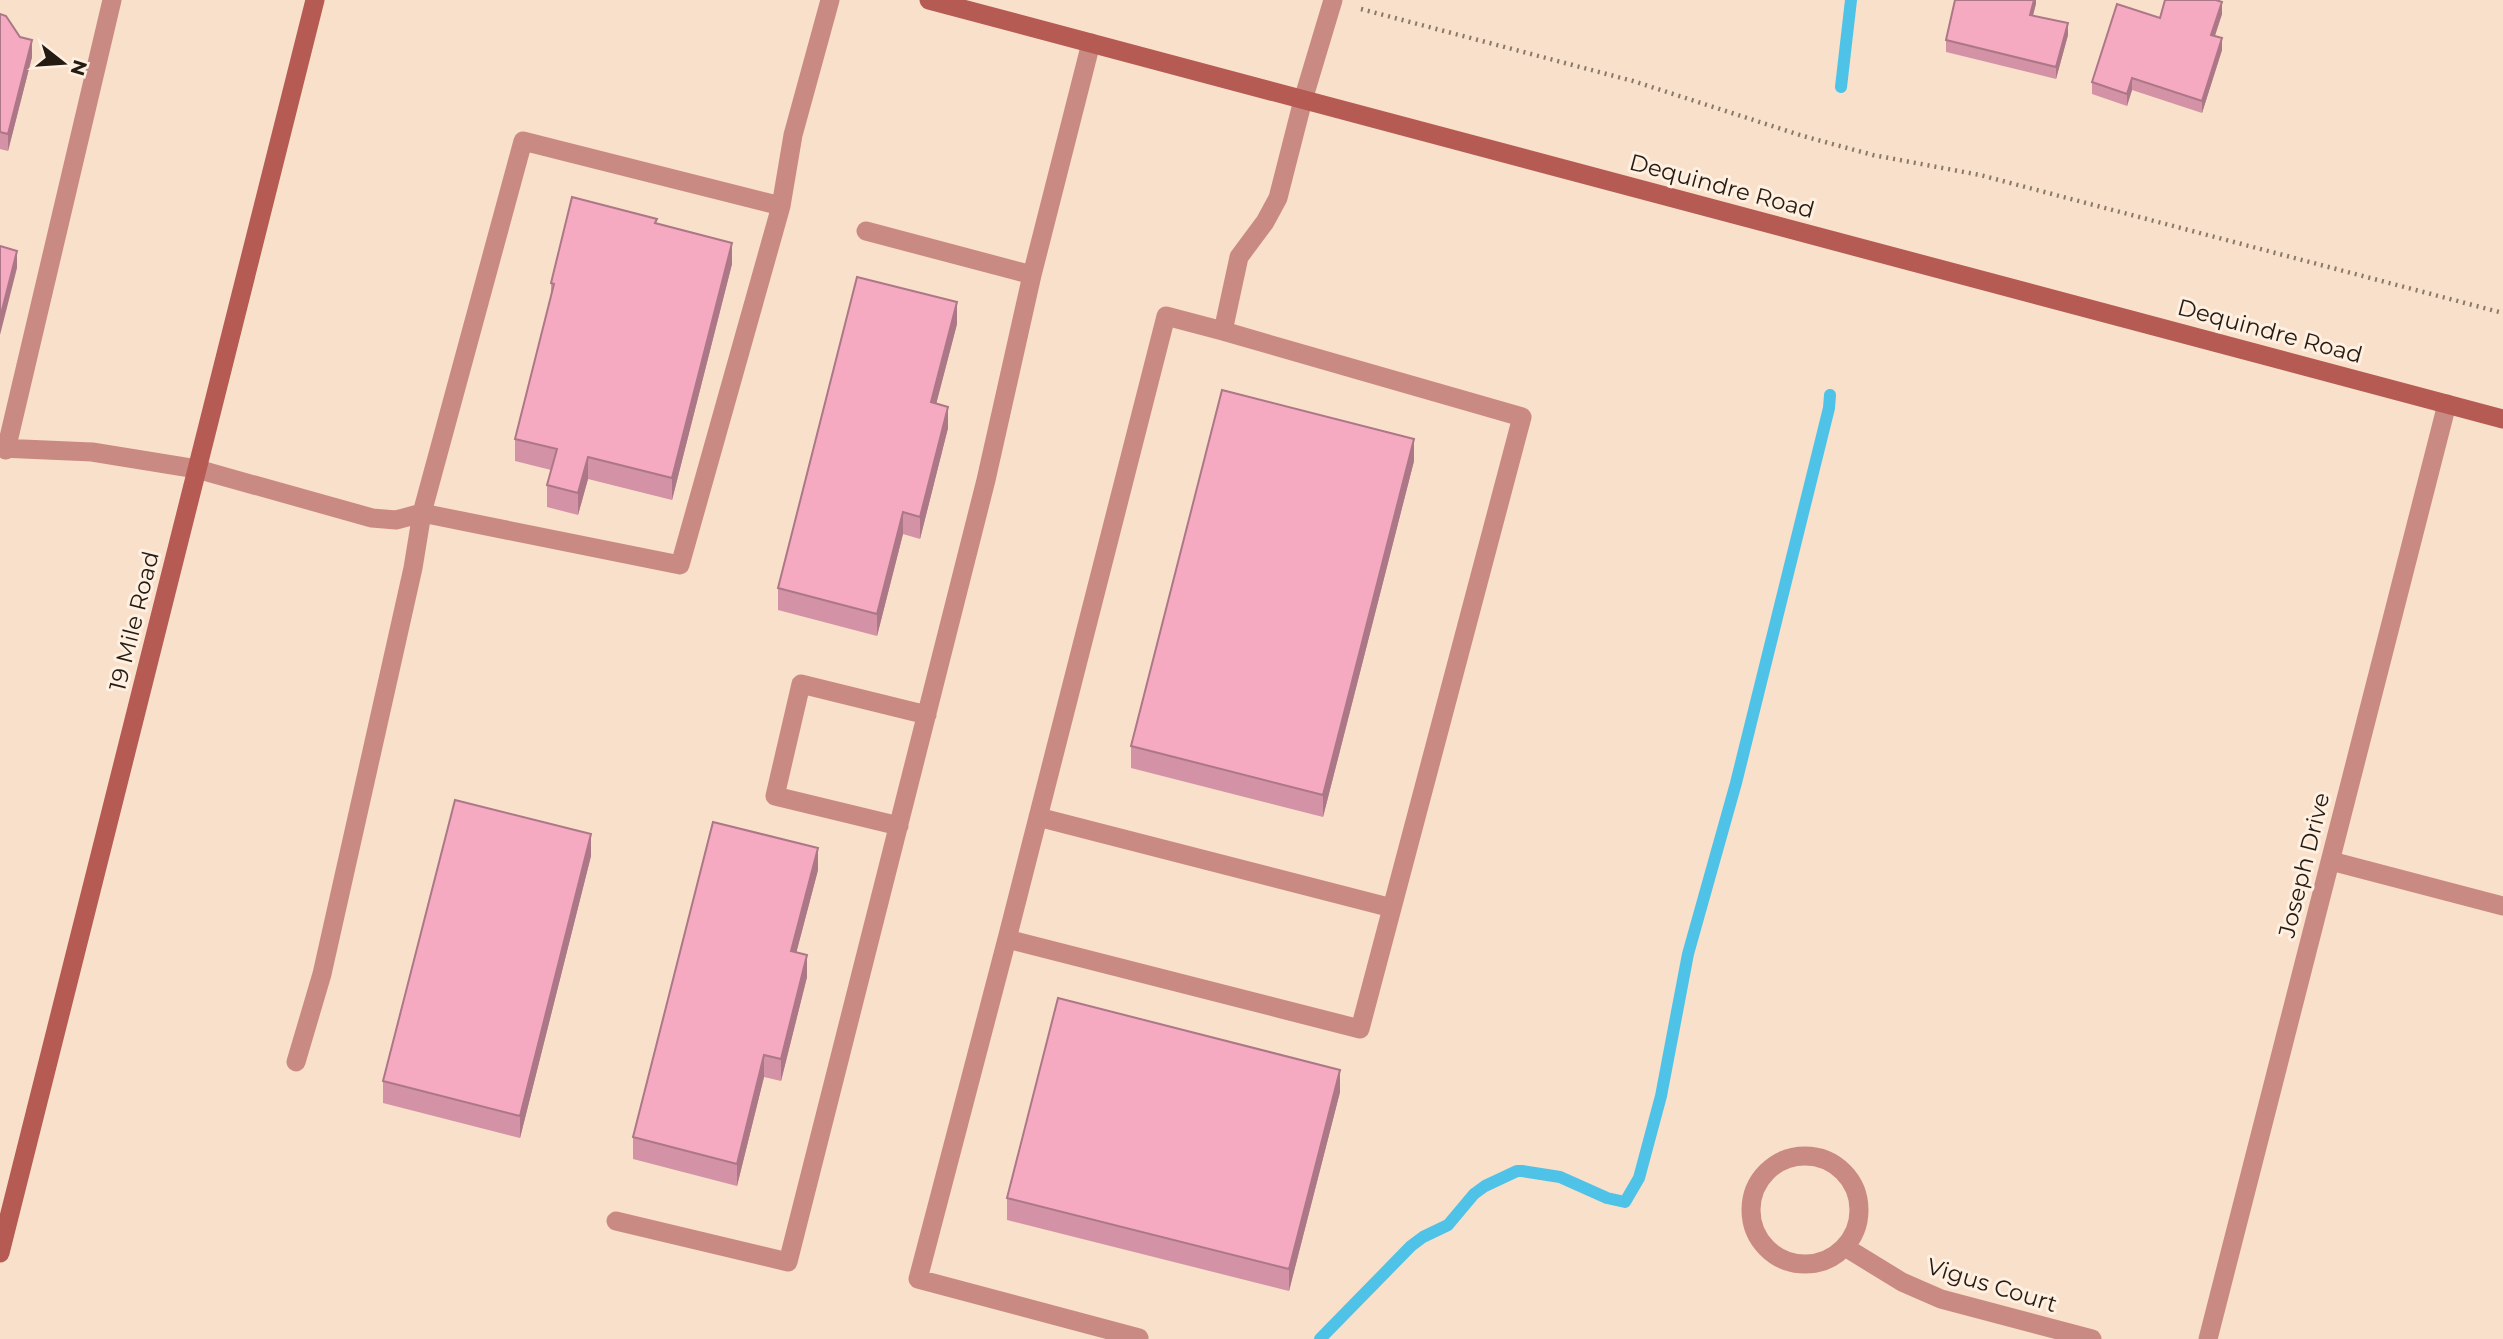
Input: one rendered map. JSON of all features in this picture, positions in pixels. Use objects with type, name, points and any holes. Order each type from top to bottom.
[{"type":"main road","name":"19 Mile Road","points":[[0,1253],[315,0]]},
{"type":"main road","name":"Dequindre Road","points":[[929,0],[2503,419]]},
{"type":"street","points":[[112,0],[3,449],[92,452],[197,469],[372,517],[396,520],[422,513],[680,565],[781,206],[793,135],[830,0]]},
{"type":"street","points":[[1223,331],[1239,257],[1265,222],[1278,198],[1303,100],[1333,0]]},
{"type":"street","points":[[616,1221],[788,1262],[986,480],[1032,275],[1091,43]]},
{"type":"street","points":[[296,1062],[322,974],[422,513],[523,141],[781,206]]},
{"type":"street","points":[[866,231],[1032,275]]},
{"type":"street","points":[[1007,939],[1360,1029],[1522,417],[1166,316],[918,1279],[1139,1338]]},
{"type":"street","name":"Joseph Drive","points":[[2208,1339],[2447,404]]},
{"type":"street","points":[[899,826],[775,796],[801,684],[927,715]]},
{"type":"street","points":[[1038,817],[1392,908]]},
{"type":"street","points":[[2331,860],[2503,906]]},
{"type":"street","points":[[1804,1155],[1822,1158],[1838,1166],[1850,1179],[1858,1196],[1859,1214],[1855,1232],[1845,1247],[1831,1258],[1814,1264],[1796,1264],[1779,1258],[1765,1248],[1755,1233],[1750,1215],[1752,1197],[1759,1181],[1771,1167],[1786,1158],[1804,1155]]},
{"type":"street","name":"Vigus Court","points":[[1845,1247],[1902,1282],[1941,1299],[2092,1339]]},
{"type":"path","points":[[1363,9],[1633,81],[1803,136],[1873,155],[1980,175],[2503,313]]},
{"type":"building","points":[[1955,0],[2034,0],[2030,15],[2068,23],[2056,67],[1946,40]]},
{"type":"building","points":[[2165,0],[2222,2],[2211,35],[2222,38],[2202,101],[2132,78],[2127,94],[2092,82],[2117,4],[2160,18]]},
{"type":"building","points":[[0,14],[6,16],[20,37],[32,40],[8,134],[0,132]]},
{"type":"building","points":[[572,197],[657,219],[655,223],[732,243],[672,478],[588,457],[578,493],[547,485],[557,449],[515,439],[554,284],[551,283]]},
{"type":"building","points":[[0,246],[17,251],[0,318]]},
{"type":"building","points":[[857,277],[957,302],[931,402],[948,407],[920,517],[903,512],[877,614],[778,588]]},
{"type":"building","points":[[1222,390],[1414,439],[1323,795],[1131,746]]},
{"type":"building","points":[[455,800],[591,834],[520,1116],[383,1081]]},
{"type":"building","points":[[713,822],[818,848],[791,951],[807,955],[781,1059],[764,1055],[737,1164],[633,1137]]},
{"type":"building","points":[[1058,998],[1340,1070],[1289,1269],[1007,1198]]},
{"type":"waterway","points":[[1841,87],[1851,0]]},
{"type":"waterway","points":[[1320,1339],[1411,1246],[1448,1225],[1474,1194],[1485,1186],[1522,1171],[1560,1177],[1607,1198],[1625,1202],[1639,1178],[1661,1096],[1688,954],[1736,783],[1830,395]]}]
